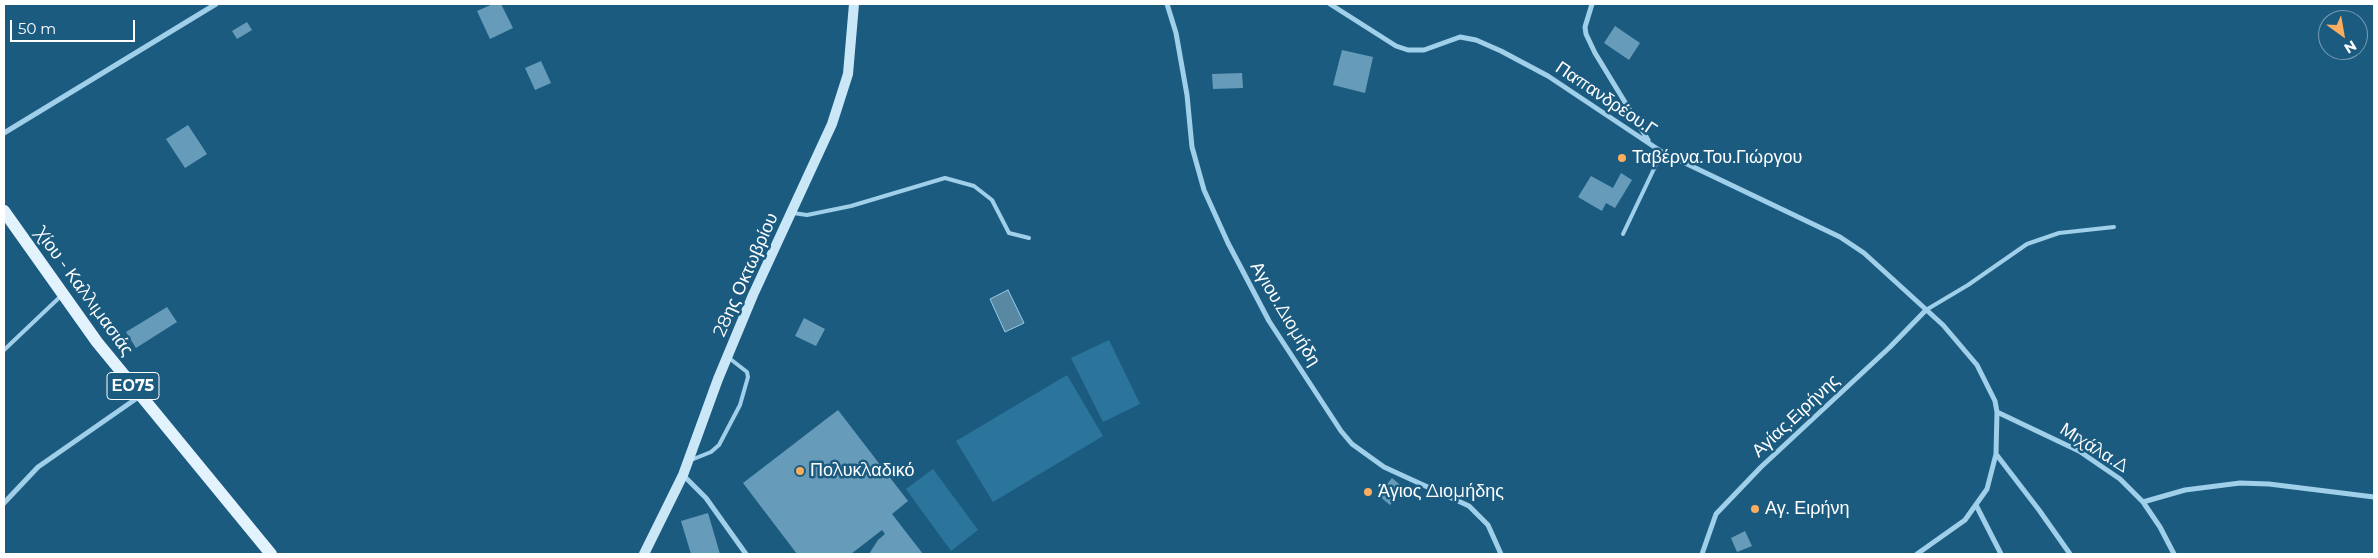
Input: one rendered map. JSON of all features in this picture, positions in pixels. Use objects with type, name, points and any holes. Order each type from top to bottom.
[{"type":"main road","name":"28ης Οκτωβρίου","points":[[644,554],[683,475],[727,357],[832,124],[846,86],[854,4]]},
{"type":"main road","name":"Χίου - Καλλιμασιάς","points":[[4,211],[97,342],[271,554]]},
{"type":"street","points":[[4,133],[216,4]]},
{"type":"street","name":"Αγιου.Διομήδη","points":[[1167,4],[1176,33],[1192,147],[1204,190],[1228,243],[1269,321],[1341,431],[1352,444],[1384,467],[1469,506],[1488,525],[1501,554]]},
{"type":"street","name":"Παπανδρέου.Γ","points":[[1330,4],[1396,46],[1408,50],[1424,50],[1460,37],[1476,40],[1501,51],[1548,76],[1662,152],[1840,237],[1864,253],[1926,310],[1956,339],[1977,365],[1990,388],[1997,412],[1996,454],[1987,489],[1965,520],[1917,554]]},
{"type":"street","points":[[1592,4],[1585,27],[1586,34],[1594,53],[1650,143]]},
{"type":"street","name":"Αγίας.Ειρήνης","points":[[1702,554],[1716,514],[1761,467],[1890,347],[1926,310]]},
{"type":"street","points":[[4,503],[38,467],[141,396]]},
{"type":"street","name":"Μιχάλα.Δ","points":[[1997,412],[2041,432],[2100,464],[2133,490],[2160,527],[2174,554]]},
{"type":"street","points":[[1996,454],[2070,554]]},
{"type":"street","points":[[683,475],[706,498],[746,554]]},
{"type":"street","points":[[2143,502],[2185,490],[2240,483],[2269,484],[2374,497]]},
{"type":"street","points":[[1976,505],[2001,554]]},
{"type":"lane","points":[[1623,234],[1662,152]]},
{"type":"lane","points":[[791,213],[807,215],[851,206],[945,178],[978,190],[992,200],[1010,233],[1029,238]]},
{"type":"lane","points":[[1926,310],[1968,285],[2027,244],[2059,233],[2114,227]]},
{"type":"lane","points":[[4,350],[64,294]]},
{"type":"lane","points":[[688,461],[711,452],[720,445],[740,405],[748,377],[747,372],[727,357]]},
{"type":"shaded area","points":[[1008,290],[1024,323],[1005,332],[990,299]]},
{"type":"shaded area","points":[[1109,340],[1140,404],[1103,422],[1071,358]]},
{"type":"shaded area","points":[[1067,375],[1103,436],[993,502],[956,441]]},
{"type":"shaded area","points":[[933,469],[978,530],[951,551],[906,489]]},
{"type":"building","points":[[493,4],[501,4],[513,28],[490,39],[477,11]]},
{"type":"building","points":[[247,22],[252,30],[237,39],[232,31]]},
{"type":"building","points":[[1615,26],[1640,43],[1629,60],[1604,43]]},
{"type":"building","points":[[1342,50],[1373,57],[1365,93],[1333,85]]},
{"type":"building","points":[[541,61],[551,83],[535,90],[525,68]]},
{"type":"building","points":[[1242,73],[1243,88],[1213,89],[1212,74]]},
{"type":"building","points":[[188,125],[207,154],[185,168],[166,139]]},
{"type":"building","points":[[1621,173],[1632,180],[1615,208],[1606,203],[1602,211],[1578,197],[1591,176],[1613,188]]},
{"type":"building","points":[[167,307],[177,322],[136,348],[126,332]]},
{"type":"building","points":[[804,318],[825,329],[816,346],[795,336]]},
{"type":"building","points":[[838,410],[908,501],[892,514],[923,554],[869,554],[878,540],[885,534],[882,530],[851,554],[797,554],[743,483]]},
{"type":"building","points":[[1392,478],[1404,488],[1390,505],[1378,495]]},
{"type":"building","points":[[708,513],[720,554],[691,554],[681,521]]},
{"type":"building","points":[[1745,531],[1752,546],[1737,552],[1731,538]]},
{"type":"place","name":"Ταβέρνα.Του.Γιώργου","points":[[1622,158]]},
{"type":"place","name":"Πολυκλαδικό","points":[[800,471]]},
{"type":"place","name":"Άγιος Διομήδης","points":[[1368,492]]},
{"type":"place","name":"Αγ. Ειρήνη","points":[[1755,509]]}]
